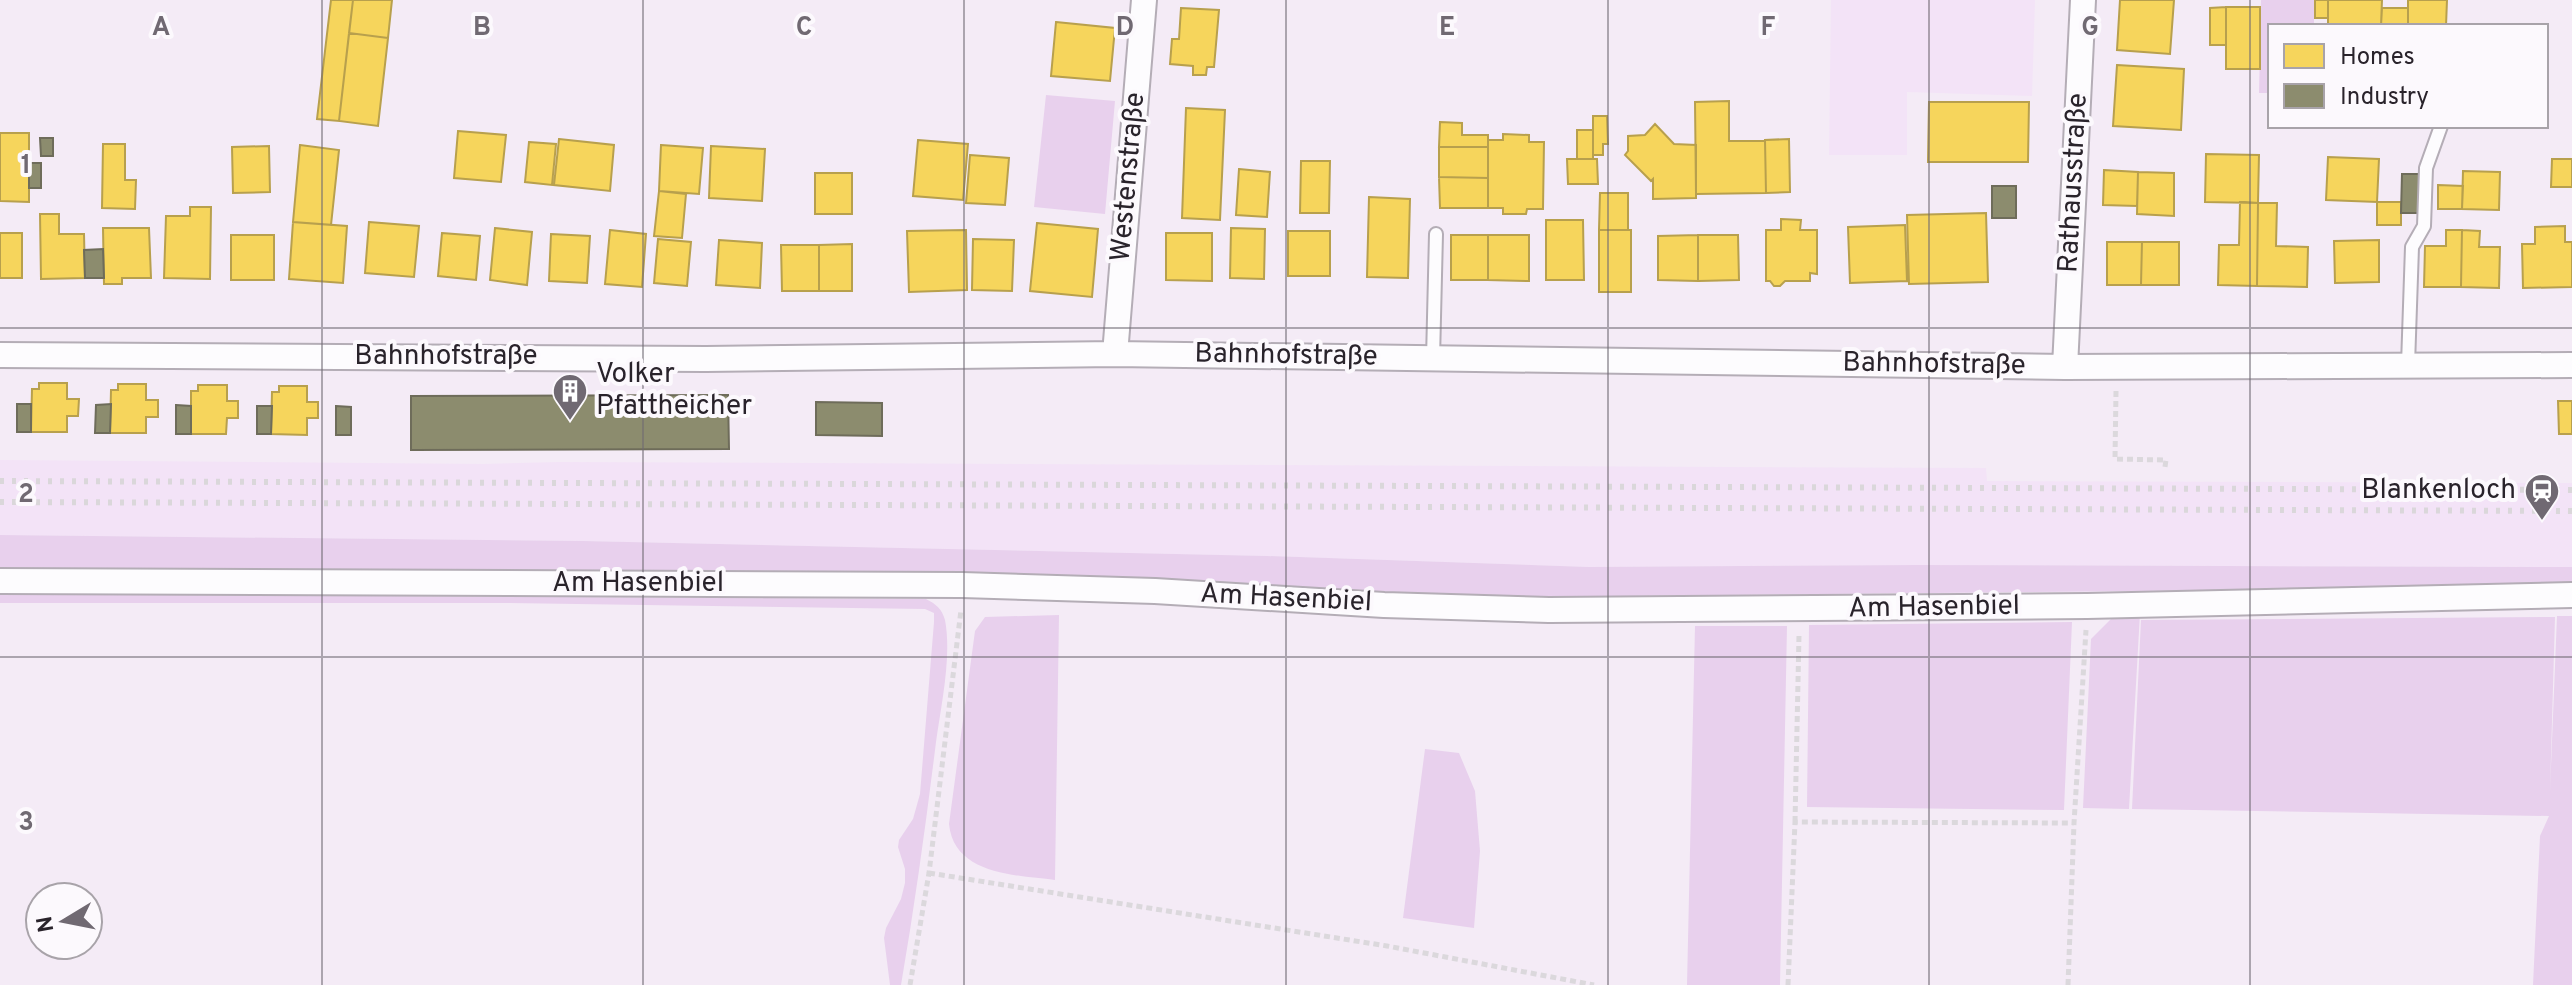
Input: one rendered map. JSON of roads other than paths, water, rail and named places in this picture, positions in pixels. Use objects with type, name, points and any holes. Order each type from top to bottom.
[{"type":"street","name":"Westenstraße","points":[[1115,354],[1144,0]]},
{"type":"street","name":"Rathausstraße","points":[[2065,367],[2083,0]]},
{"type":"street","name":"Bahnhofstraße","points":[[0,355],[706,359],[1115,354],[2065,367],[2572,365]]},
{"type":"street","name":"Am Hasenbiel","points":[[0,581],[962,585],[1549,610],[2087,606],[2572,595]]},
{"type":"lane","points":[[2408,365],[2412,247],[2424,226],[2426,168],[2440,128]]},
{"type":"lane","points":[[1433,359],[1436,234]]},
{"type":"railway","points":[[0,481],[2572,490]]},
{"type":"railway","points":[[0,502],[2572,511]]},
{"type":"place","name":"Volker Pfattheicher","points":[[570,422]]},
{"type":"place","name":"Blankenloch","points":[[2542,522]]}]
